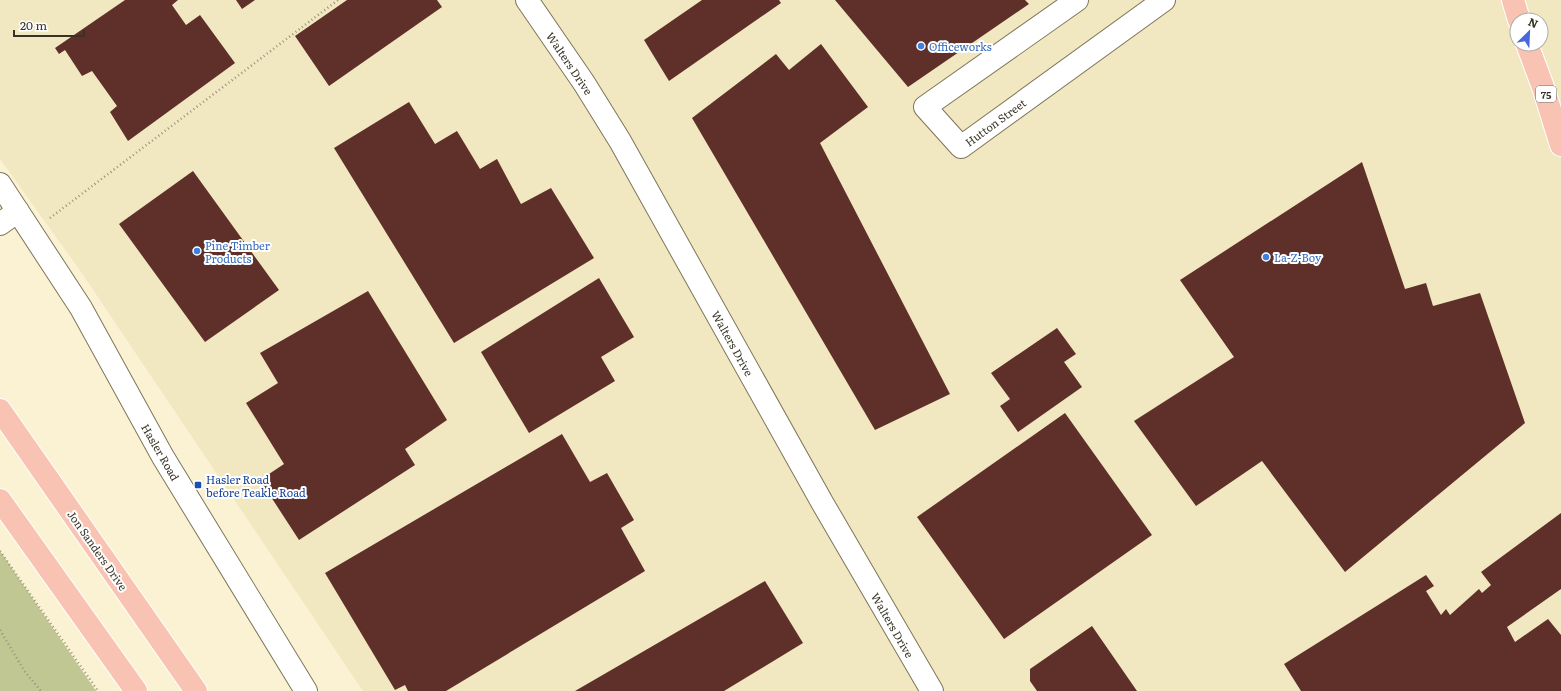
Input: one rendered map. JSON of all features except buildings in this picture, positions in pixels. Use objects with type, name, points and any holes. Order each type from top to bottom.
[{"type":"main road","points":[[1513,0],[1517,12]]},
{"type":"main road","name":"75","points":[[1530,52],[1544,87],[1561,144]]},
{"type":"main road","name":"Jon Sanders Drive","points":[[0,410],[196,691]]},
{"type":"main road","points":[[0,500],[136,691]]},
{"type":"street","name":"Walters Drive","points":[[527,0],[584,83],[620,141],[924,688]]},
{"type":"street","name":"Hutton Street","points":[[1076,0],[925,107],[961,147],[1164,0]]},
{"type":"street","name":"Hasler Road","points":[[0,185],[81,308],[163,457],[306,691]]},
{"type":"street","points":[[0,224],[18,211]]},
{"type":"path","points":[[31,232],[338,0]]},
{"type":"path","points":[[0,551],[98,691]]},
{"type":"path","points":[[0,630],[25,672],[40,691]]},
{"type":"shaded area","points":[[0,0],[1561,0],[1561,691],[363,691],[79,269],[0,159]]},
{"type":"green space","points":[[0,551],[96,691],[0,691]]},
{"type":"place","name":"Officeworks","points":[[921,46]]},
{"type":"place","name":"Pine Timber Products","points":[[197,251]]},
{"type":"place","name":"La-Z-Boy","points":[[1266,257]]},
{"type":"place","name":"Hasler Road before Teakle Road","points":[[198,485]]}]
